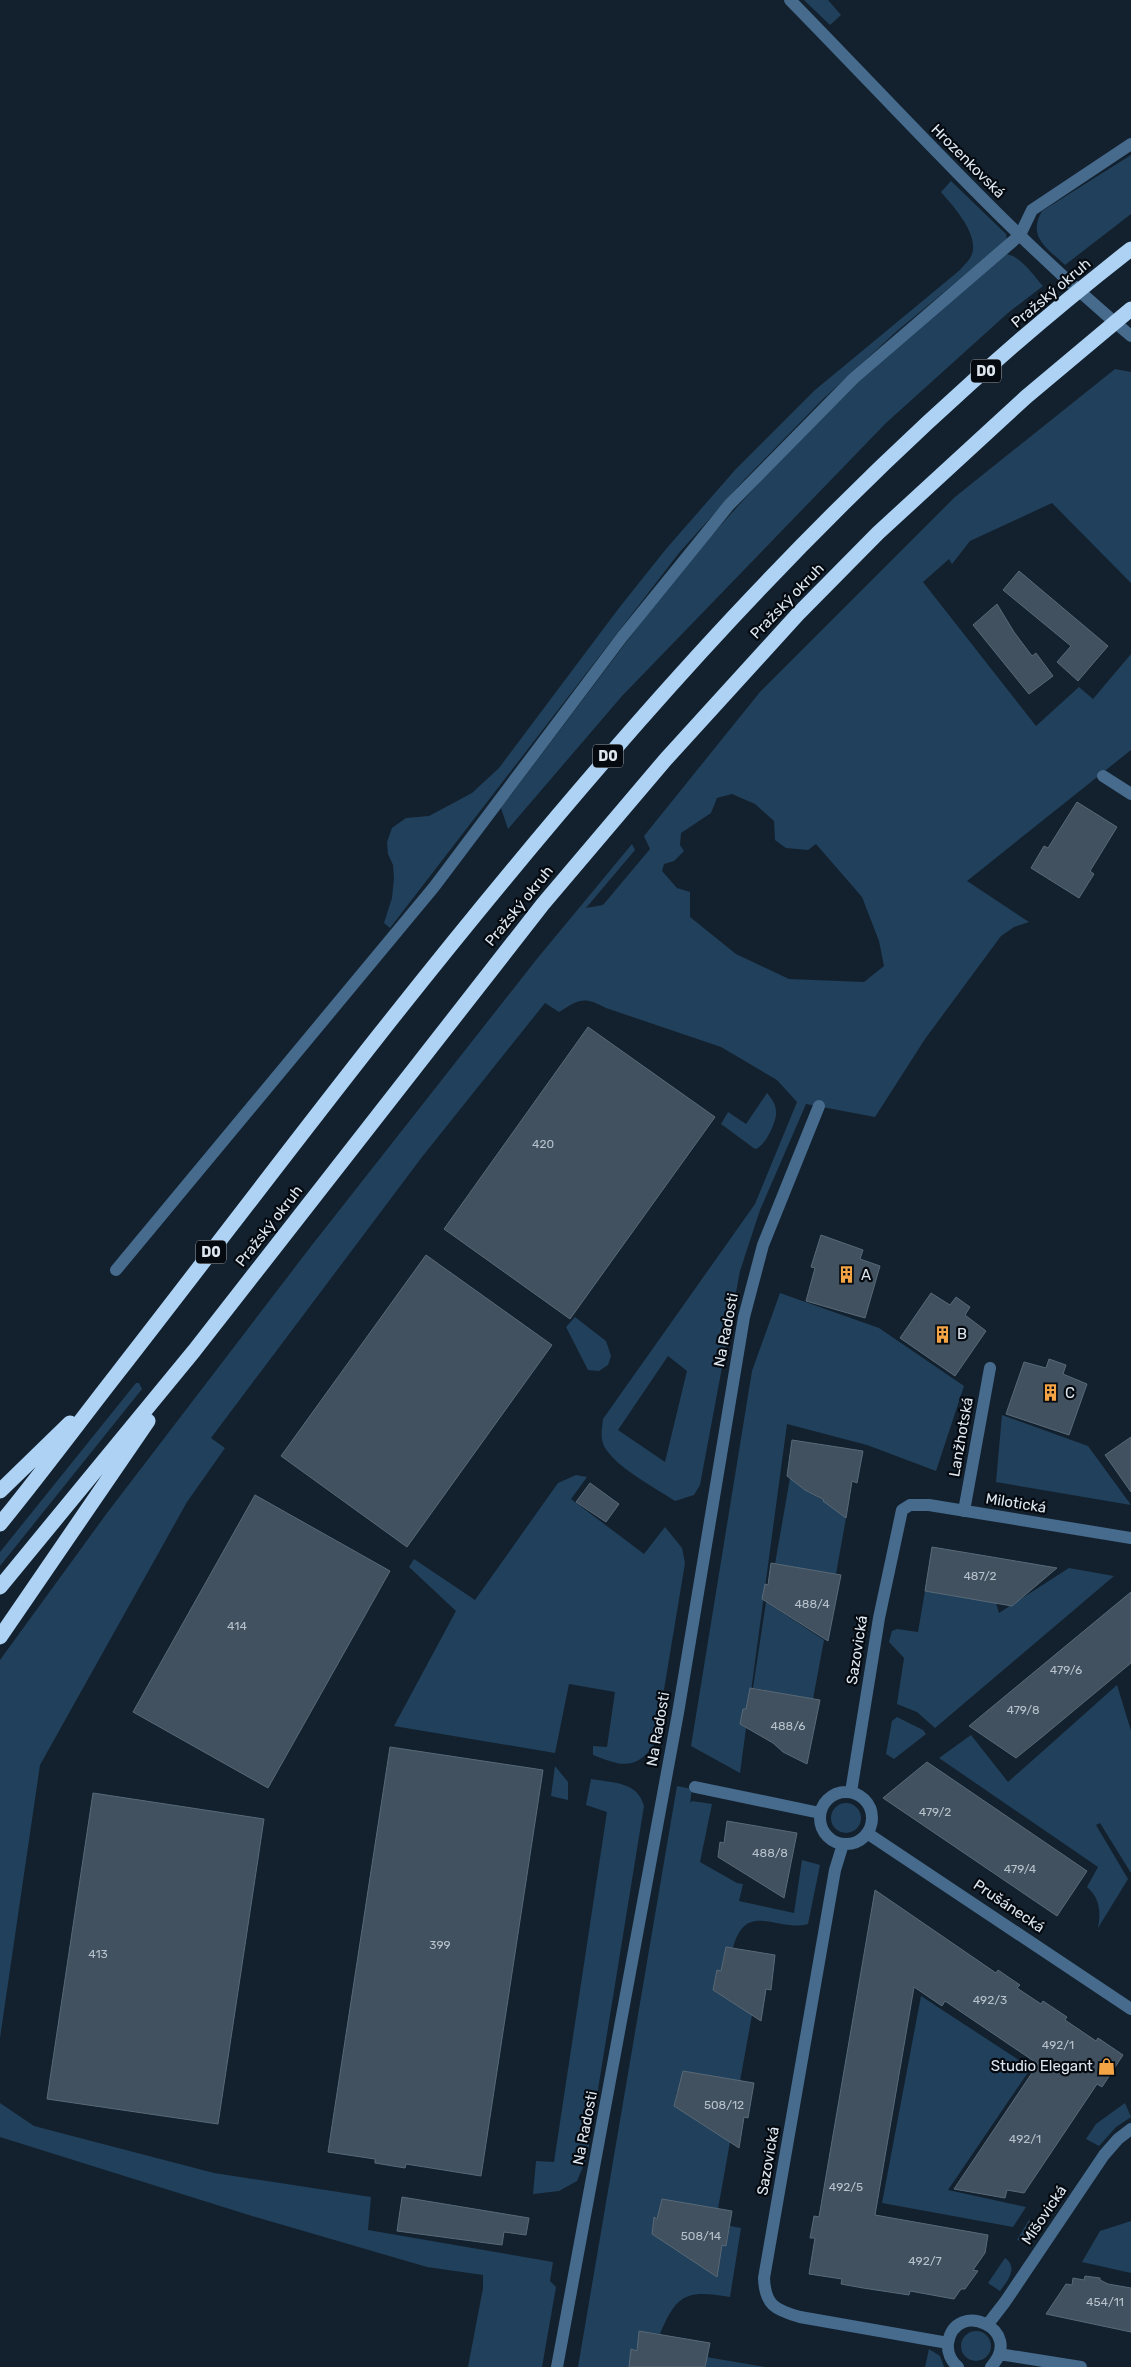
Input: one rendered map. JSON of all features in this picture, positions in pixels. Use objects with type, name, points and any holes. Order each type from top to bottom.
[{"type":"highway","name":"Pražský okruh","points":[[0,1524],[378,1036],[509,873],[630,729],[763,584],[849,496],[1043,321],[1129,251]]},
{"type":"highway","name":"Pražský okruh","points":[[0,1587],[194,1351],[487,974],[593,843],[666,759],[792,621],[878,533],[962,454],[1131,309]]},
{"type":"highway","points":[[0,1637],[73,1533],[194,1351]]},
{"type":"highway","points":[[0,1491],[107,1387]]},
{"type":"street","name":"Hrozenkovská","points":[[790,0],[972,190],[1100,310],[1131,336]]},
{"type":"street","points":[[116,1270],[434,887],[622,637],[729,505],[854,378],[1020,235],[1032,210],[1131,144]]},
{"type":"street","points":[[1103,776],[1131,794]]},
{"type":"street","name":"Na Radosti","points":[[556,2367],[678,1713],[744,1316],[763,1244],[819,1106]]},
{"type":"street","name":"Lanžhotská","points":[[964,1511],[990,1368]]},
{"type":"street","name":"Milotická","points":[[899,1514],[906,1506],[915,1504],[1131,1538]]},
{"type":"street","name":"Sazovická","points":[[851,1792],[879,1618],[899,1514]]},
{"type":"street","points":[[695,1788],[820,1813]]},
{"type":"street","points":[[851,1792],[866,1801],[872,1817],[868,1833],[857,1842],[843,1844],[828,1837],[822,1830],[820,1813],[823,1805],[835,1794],[851,1792]]},
{"type":"street","name":"Prušánecká","points":[[868,1833],[1131,2009]]},
{"type":"street","name":"Sazovická","points":[[843,1844],[823,1938],[764,2278],[764,2292],[773,2306],[781,2311],[800,2317],[948,2343]]},
{"type":"street","name":"Míšovická","points":[[988,2324],[1005,2302],[1104,2154],[1131,2128]]},
{"type":"street","points":[[958,2367],[950,2358],[948,2343],[950,2335],[963,2323],[980,2321],[988,2324],[999,2337],[999,2354],[991,2367]]},
{"type":"street","points":[[999,2354],[1081,2367]]},
{"type":"shaded area","points":[[804,0],[828,0],[841,15],[830,25]]},
{"type":"shaded area","points":[[1131,155],[1131,214],[1065,265],[1046,247],[1038,235],[1038,220],[1042,211]]},
{"type":"shaded area","points":[[951,181],[1006,234],[1007,240],[897,331],[823,399],[745,479],[679,553],[390,928],[384,923],[392,898],[394,878],[387,842],[392,828],[406,818],[429,816],[472,793],[499,768],[619,608],[666,549],[735,470],[815,390],[960,270],[968,260],[972,254],[972,238],[958,212],[941,192]]},
{"type":"shaded area","points":[[1006,254],[1022,262],[1043,286],[1009,312],[886,423],[622,696],[508,829],[501,808],[683,567],[802,435],[854,384]]},
{"type":"shaded area","points":[[1115,369],[1131,372],[1131,583],[1052,503],[970,541],[952,564],[949,559],[923,582],[1036,726],[1079,687],[1093,699],[1131,654],[1131,750],[967,881],[1029,922],[1014,927],[1001,936],[925,1039],[875,1117],[806,1104],[760,1210],[740,1271],[700,1485],[694,1495],[675,1501],[617,1462],[609,1454],[603,1443],[603,1419],[755,1204],[797,1102],[777,1080],[721,1047],[592,1002],[577,1002],[559,1012],[545,1003],[422,1157],[211,1438],[225,1448],[187,1502],[40,1765],[0,2038],[0,1660],[107,1513],[312,1245],[536,960],[632,844],[635,850],[586,908],[603,905],[650,849],[644,836],[760,692],[955,497]],"holes":[[[732,794],[755,804],[774,821],[775,840],[786,848],[808,850],[816,844],[862,897],[879,941],[884,966],[864,982],[789,979],[736,954],[690,917],[690,892],[677,888],[662,871],[664,864],[674,861],[684,851],[680,845],[681,833],[711,813],[717,798]],[[668,1356],[687,1371],[665,1462],[618,1430]]]},
{"type":"shaded area","points":[[767,1093],[776,1109],[776,1116],[763,1144],[755,1149],[721,1124],[728,1112],[746,1124]]},
{"type":"shaded area","points":[[780,1293],[879,1328],[964,1386],[936,1471],[867,1445],[787,1424],[740,1773],[691,1746],[752,1371]]},
{"type":"shaded area","points":[[575,1317],[606,1341],[611,1356],[608,1365],[599,1371],[588,1370],[566,1327]]},
{"type":"shaded area","points":[[136,1383],[139,1383],[142,1389],[0,1566],[0,1552]]},
{"type":"shaded area","points":[[1002,1415],[1088,1446],[1131,1505],[996,1482]]},
{"type":"shaded area","points":[[576,1475],[587,1477],[571,1499],[644,1554],[665,1527],[682,1548],[685,1563],[655,1744],[641,1759],[627,1764],[612,1762],[593,1755],[593,1746],[607,1747],[615,1692],[569,1684],[555,1753],[394,1726],[456,1611],[409,1567],[414,1559],[475,1600],[558,1483]]},
{"type":"shaded area","points":[[790,1478],[805,1490],[843,1512],[846,1518],[836,1574],[775,1564]]},
{"type":"shaded area","points":[[1069,1568],[1114,1576],[935,1728],[917,1712],[897,1704],[904,1658],[889,1642],[892,1631],[897,1629],[918,1632],[925,1591],[996,1603],[999,1613]]},
{"type":"shaded area","points":[[766,1602],[824,1640],[813,1699],[753,1688]]},
{"type":"shaded area","points":[[1117,1685],[1131,1731],[1131,1873],[1100,1823],[1096,1825],[1128,1879],[1098,1928],[1097,1901],[1087,1887],[1098,1867],[939,1758],[971,1735],[1008,1782]]},
{"type":"shaded area","points":[[897,1717],[923,1730],[926,1734],[894,1759],[886,1754],[892,1721]]},
{"type":"shaded area","points":[[555,1766],[568,1782],[568,1800],[551,1796]]},
{"type":"shaded area","points":[[591,1779],[616,1783],[630,1788],[641,1798],[644,1806],[587,2157],[577,2181],[559,2191],[533,2194],[536,2161],[554,2162],[607,1812],[586,1805]]},
{"type":"shaded area","points":[[677,1786],[692,1789],[690,1803],[692,1801],[712,1804],[700,1862],[737,1883],[743,1884],[739,1901],[794,1913],[802,1860],[820,1865],[808,1924],[796,1926],[754,1921],[746,1925],[739,1933],[733,1948],[726,1947],[721,1971],[717,1970],[713,1990],[752,2015],[740,2081],[683,2071],[680,2091],[677,2091],[674,2106],[730,2142],[718,2209],[654,2218],[652,2234],[717,2277],[720,2244],[726,2246],[730,2226],[741,2228],[730,2297],[703,2294],[693,2295],[678,2302],[666,2320],[660,2334],[639,2331],[637,2351],[632,2349],[632,2367],[578,2367]]},
{"type":"shaded area","points":[[846,1803],[857,1807],[861,1818],[857,1829],[846,1833],[835,1829],[831,1818],[835,1807]]},
{"type":"shaded area","points":[[921,1996],[1031,2068],[948,2190],[1026,2207],[1013,2227],[882,2203]]},
{"type":"shaded area","points":[[0,2103],[34,2126],[214,2173],[371,2197],[368,2230],[553,2262],[550,2281],[556,2287],[542,2367],[468,2367],[483,2288],[483,2275],[427,2267],[252,2216],[0,2137]]},
{"type":"shaded area","points":[[1125,2103],[1131,2117],[1116,2127],[1099,2146],[1086,2139],[1096,2124]]},
{"type":"shaded area","points":[[1029,2220],[1041,2228],[1039,2232],[1032,2240],[1017,2240]]},
{"type":"shaded area","points":[[1131,2221],[1131,2273],[1082,2262],[1100,2231]]},
{"type":"shaded area","points":[[1005,2258],[1011,2266],[1011,2270],[1008,2279],[1000,2291],[988,2283]]},
{"type":"shaded area","points":[[976,2331],[987,2335],[991,2346],[987,2357],[976,2361],[965,2357],[961,2346],[965,2335]]},
{"type":"shaded area","points":[[929,2349],[940,2356],[944,2367],[925,2367]]},
{"type":"shaded area","points":[[706,2357],[765,2367],[705,2367]]},
{"type":"building","points":[[1019,571],[1108,646],[1078,681],[1057,662],[1071,646],[1003,590]]},
{"type":"building","points":[[997,604],[1014,632],[1032,656],[1036,653],[1053,676],[1029,694],[973,625]]},
{"type":"building","points":[[1077,802],[1117,827],[1090,871],[1094,874],[1079,898],[1031,868],[1044,846],[1048,848]]},
{"type":"building","points":[[588,1027],[715,1117],[570,1319],[444,1229]]},
{"type":"building","name":"A","points":[[821,1235],[863,1250],[860,1259],[880,1266],[865,1318],[806,1301],[815,1268],[811,1267]]},
{"type":"building","points":[[426,1255],[552,1345],[407,1547],[281,1456]]},
{"type":"building","name":"B","points":[[931,1293],[950,1305],[956,1297],[970,1307],[965,1315],[986,1331],[955,1376],[900,1338]]},
{"type":"building","name":"C","points":[[1049,1359],[1066,1365],[1063,1374],[1087,1384],[1069,1435],[1006,1414],[1024,1362],[1046,1368]]},
{"type":"building","points":[[1131,1437],[1131,1492],[1105,1455]]},
{"type":"building","points":[[792,1440],[863,1451],[857,1483],[852,1481],[846,1518],[824,1500],[805,1490],[787,1476]]},
{"type":"building","points":[[590,1483],[619,1504],[606,1522],[576,1502]]},
{"type":"building","points":[[255,1495],[390,1571],[268,1788],[133,1712]]},
{"type":"building","points":[[932,1547],[1057,1568],[1012,1606],[925,1591]]},
{"type":"building","points":[[771,1563],[841,1575],[828,1641],[762,1599],[765,1584],[768,1585]]},
{"type":"building","points":[[1131,1592],[1131,1663],[1042,1737],[1016,1758],[969,1726]]},
{"type":"building","points":[[750,1688],[820,1700],[807,1764],[783,1752],[773,1743],[740,1724],[743,1709],[746,1709]]},
{"type":"building","points":[[390,1747],[543,1770],[481,2176],[406,2164],[405,2168],[375,2163],[375,2159],[328,2152]]},
{"type":"building","points":[[927,1762],[1087,1871],[1057,1916],[883,1798]]},
{"type":"building","points":[[93,1793],[264,1819],[218,2124],[47,2099]]},
{"type":"building","points":[[727,1821],[797,1833],[784,1898],[718,1857],[720,1842],[724,1843]]},
{"type":"building","points":[[875,1890],[996,1973],[998,1970],[1020,1985],[1017,1988],[1041,2004],[1043,2001],[1067,2017],[1065,2020],[1096,2041],[1098,2038],[1123,2055],[1102,2087],[1097,2084],[1024,2193],[1007,2190],[1005,2198],[954,2189],[1038,2064],[945,2001],[942,2006],[914,1987],[875,2215],[988,2235],[985,2253],[973,2270],[978,2271],[965,2289],[961,2289],[954,2299],[910,2291],[909,2295],[863,2288],[841,2284],[842,2279],[809,2274],[815,2238],[810,2238],[814,2216],[819,2217]]},
{"type":"building","points":[[726,1947],[775,1955],[771,1990],[766,1989],[761,2021],[713,1990],[717,1970],[721,1971]]},
{"type":"building","points":[[683,2071],[754,2083],[748,2118],[744,2117],[739,2148],[674,2106]]},
{"type":"building","points":[[402,2197],[529,2218],[526,2235],[504,2232],[502,2245],[397,2231]]},
{"type":"building","points":[[662,2199],[732,2211],[726,2246],[722,2245],[717,2277],[652,2234],[654,2217],[657,2219]]},
{"type":"building","points":[[1085,2276],[1100,2278],[1100,2280],[1108,2284],[1131,2288],[1131,2332],[1046,2314],[1066,2284],[1072,2285],[1073,2278],[1084,2280]]},
{"type":"building","points":[[639,2331],[710,2343],[705,2367],[629,2367],[631,2349],[637,2351]]},
{"type":"place","name":"A","points":[[847,1275]]},
{"type":"place","name":"B","points":[[943,1334]]},
{"type":"place","name":"C","points":[[1051,1393]]},
{"type":"place","name":"Studio Elegant","points":[[1107,2066]]}]
